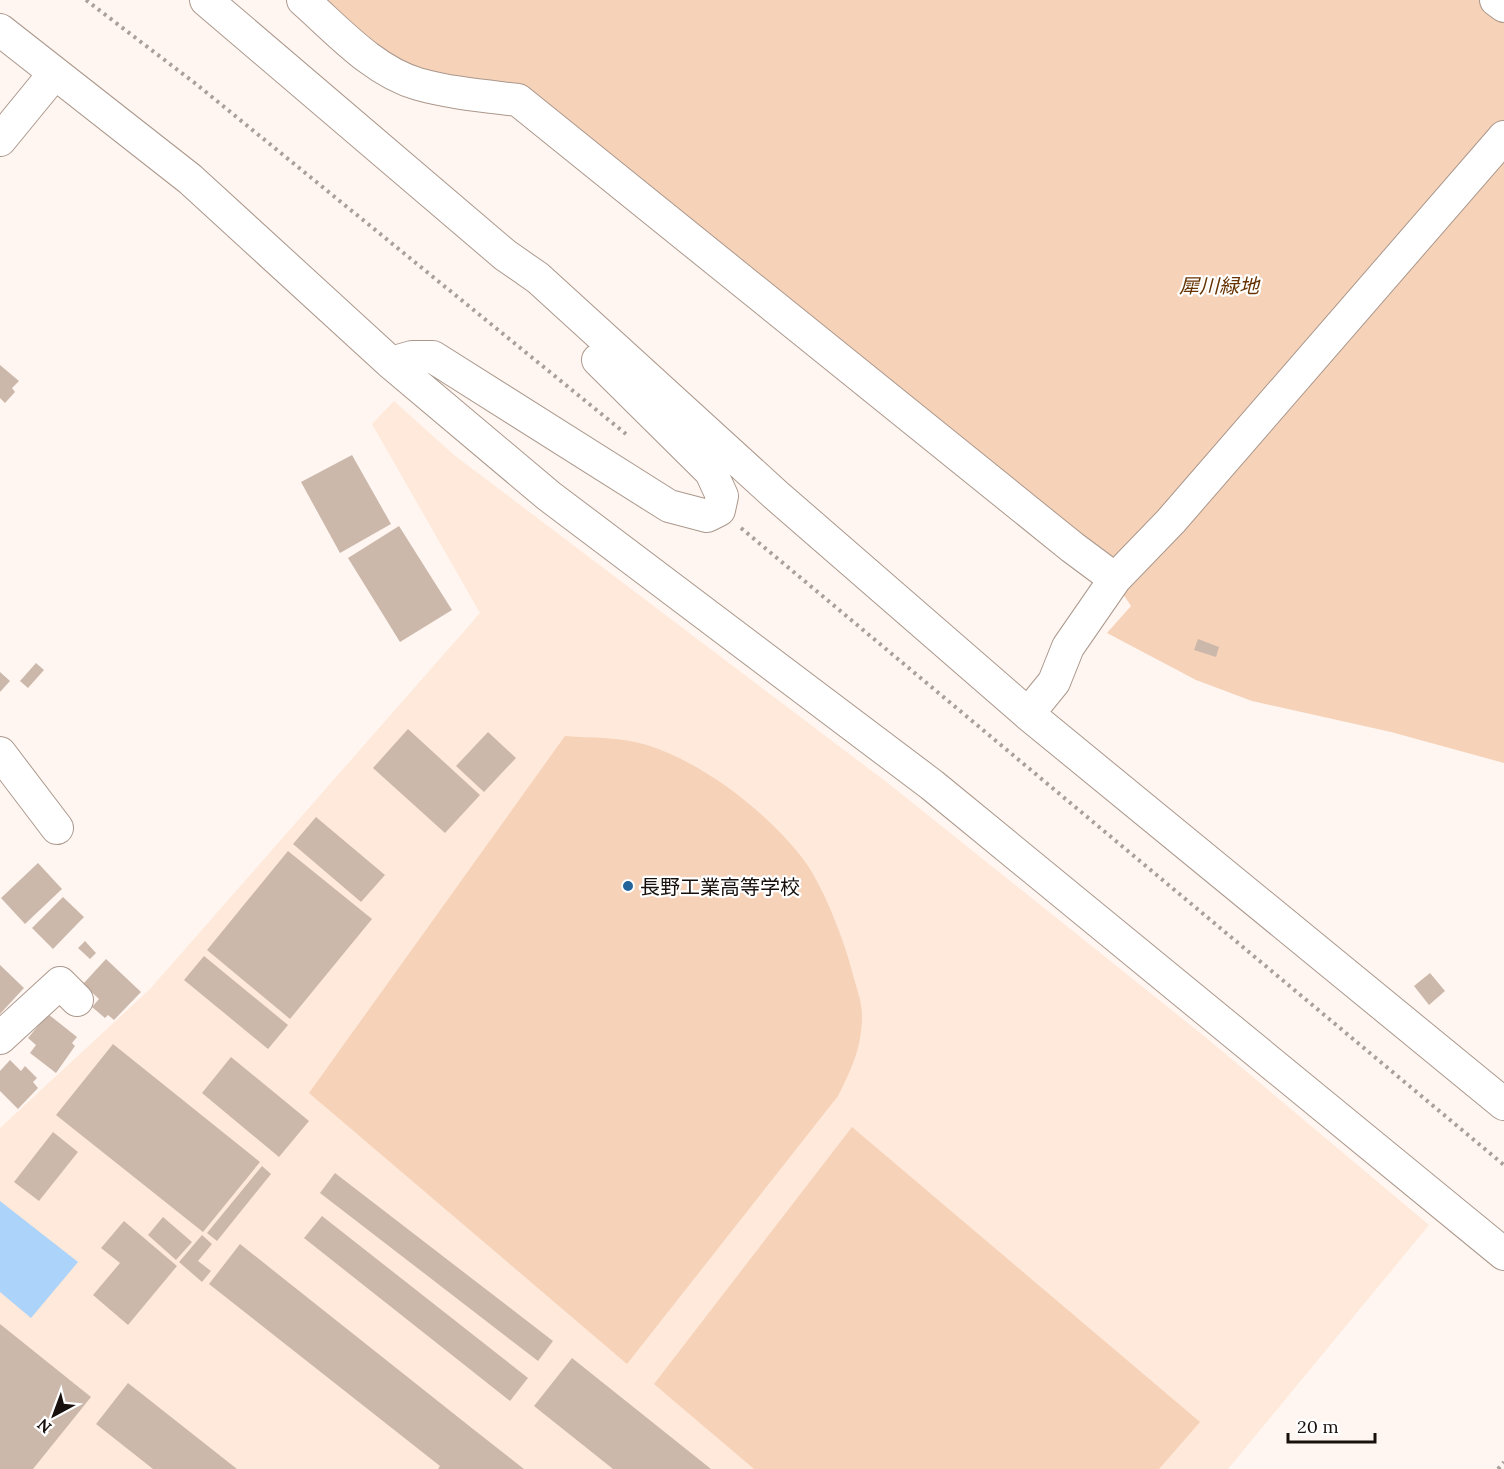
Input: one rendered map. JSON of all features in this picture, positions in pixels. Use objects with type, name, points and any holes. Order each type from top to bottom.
[{"type":"street","points":[[206,0],[505,255],[538,278],[776,495],[1028,714],[1504,1104]]},
{"type":"street","points":[[303,0],[378,64],[416,84],[518,100],[1072,547],[1115,579]]},
{"type":"street","points":[[1496,0],[1504,6]]},
{"type":"street","points":[[0,30],[190,179],[391,363],[549,496],[932,785],[1504,1254]]},
{"type":"street","points":[[0,140],[54,74]]},
{"type":"street","points":[[1028,714],[1054,682],[1068,647],[1115,579],[1178,512],[1504,137]]},
{"type":"street","points":[[391,363],[412,357],[434,357],[669,506],[707,516],[719,510],[722,496],[711,472],[522,284],[505,255]]},
{"type":"street","points":[[0,753],[57,828]]},
{"type":"street","points":[[0,1038],[60,983]]},
{"type":"path","points":[[86,0],[196,84],[627,435]]},
{"type":"path","points":[[719,510],[1504,1165]]},
{"type":"path","points":[[1498,1469],[1504,1462]]},
{"type":"shaded area","name":"長野工業高等学校","points":[[394,401],[454,455],[889,784],[1204,1036],[1429,1225],[1228,1469],[0,1469],[0,1128],[150,989],[480,613],[372,424]]},
{"type":"green space","name":"犀川緑地","points":[[321,0],[1504,0],[1504,763],[1391,732],[1252,701],[1196,680],[1107,633],[1131,606],[1095,552],[739,257],[626,173],[548,105],[422,74],[373,47]]},
{"type":"green space","points":[[565,736],[627,740],[668,753],[689,763],[731,790],[768,821],[800,855],[824,895],[843,942],[862,1010],[862,1027],[858,1047],[852,1067],[838,1096],[627,1364],[309,1093]]},
{"type":"green space","points":[[852,1127],[1200,1422],[1159,1469],[754,1469],[654,1384]]},
{"type":"water","points":[[0,1201],[78,1262],[31,1318],[0,1292]]},
{"type":"building","points":[[0,365],[19,381],[12,388],[15,392],[5,403],[0,398]]},
{"type":"building","points":[[352,455],[391,524],[340,553],[301,482]]},
{"type":"building","points":[[399,526],[452,610],[400,642],[348,558]]},
{"type":"building","points":[[1198,639],[1219,647],[1216,657],[1194,650]]},
{"type":"building","points":[[36,663],[44,670],[28,688],[20,681]]},
{"type":"building","points":[[0,672],[10,681],[0,692]]},
{"type":"building","points":[[408,729],[480,795],[445,833],[373,768]]},
{"type":"building","points":[[488,732],[516,758],[484,792],[456,766]]},
{"type":"building","points":[[316,817],[385,875],[361,902],[293,844]]},
{"type":"building","points":[[288,851],[372,919],[290,1019],[207,950]]},
{"type":"building","points":[[38,863],[62,889],[25,924],[1,898]]},
{"type":"building","points":[[63,897],[84,917],[53,949],[32,928]]},
{"type":"building","points":[[85,941],[96,953],[90,959],[78,948]]},
{"type":"building","points":[[204,956],[288,1025],[268,1049],[184,980]]},
{"type":"building","points":[[106,959],[141,992],[114,1020],[108,1015],[105,1018],[92,1007],[99,999],[83,984]]},
{"type":"building","points":[[0,965],[24,988],[0,1014]]},
{"type":"building","points":[[1430,973],[1445,991],[1429,1005],[1414,986]]},
{"type":"building","points":[[48,1014],[77,1037],[72,1043],[75,1046],[56,1073],[30,1053],[36,1045],[28,1038]]},
{"type":"building","points":[[113,1044],[260,1162],[203,1232],[56,1115]]},
{"type":"building","points":[[231,1057],[309,1121],[279,1157],[202,1093]]},
{"type":"building","points":[[10,1060],[21,1071],[25,1066],[37,1078],[33,1082],[38,1088],[18,1109],[0,1091],[0,1071]]},
{"type":"building","points":[[53,1132],[78,1152],[39,1201],[14,1182]]},
{"type":"building","points":[[262,1166],[271,1174],[217,1241],[207,1233]]},
{"type":"building","points":[[335,1173],[553,1341],[538,1361],[320,1193]]},
{"type":"building","points":[[322,1216],[528,1378],[510,1401],[304,1238]]},
{"type":"building","points":[[163,1217],[192,1242],[176,1260],[148,1235]]},
{"type":"building","points":[[124,1221],[177,1266],[128,1325],[93,1295],[120,1263],[101,1248]]},
{"type":"building","points":[[202,1235],[212,1244],[198,1261],[211,1271],[202,1282],[179,1262]]},
{"type":"building","points":[[240,1244],[524,1469],[438,1469],[440,1466],[209,1284]]},
{"type":"building","points":[[0,1324],[91,1397],[33,1469],[0,1469]]},
{"type":"building","points":[[572,1358],[711,1469],[613,1469],[534,1406]]},
{"type":"building","points":[[128,1383],[237,1469],[153,1469],[96,1424]]},
{"type":"place","name":"長野工業高等学校","points":[[628,886]]}]
